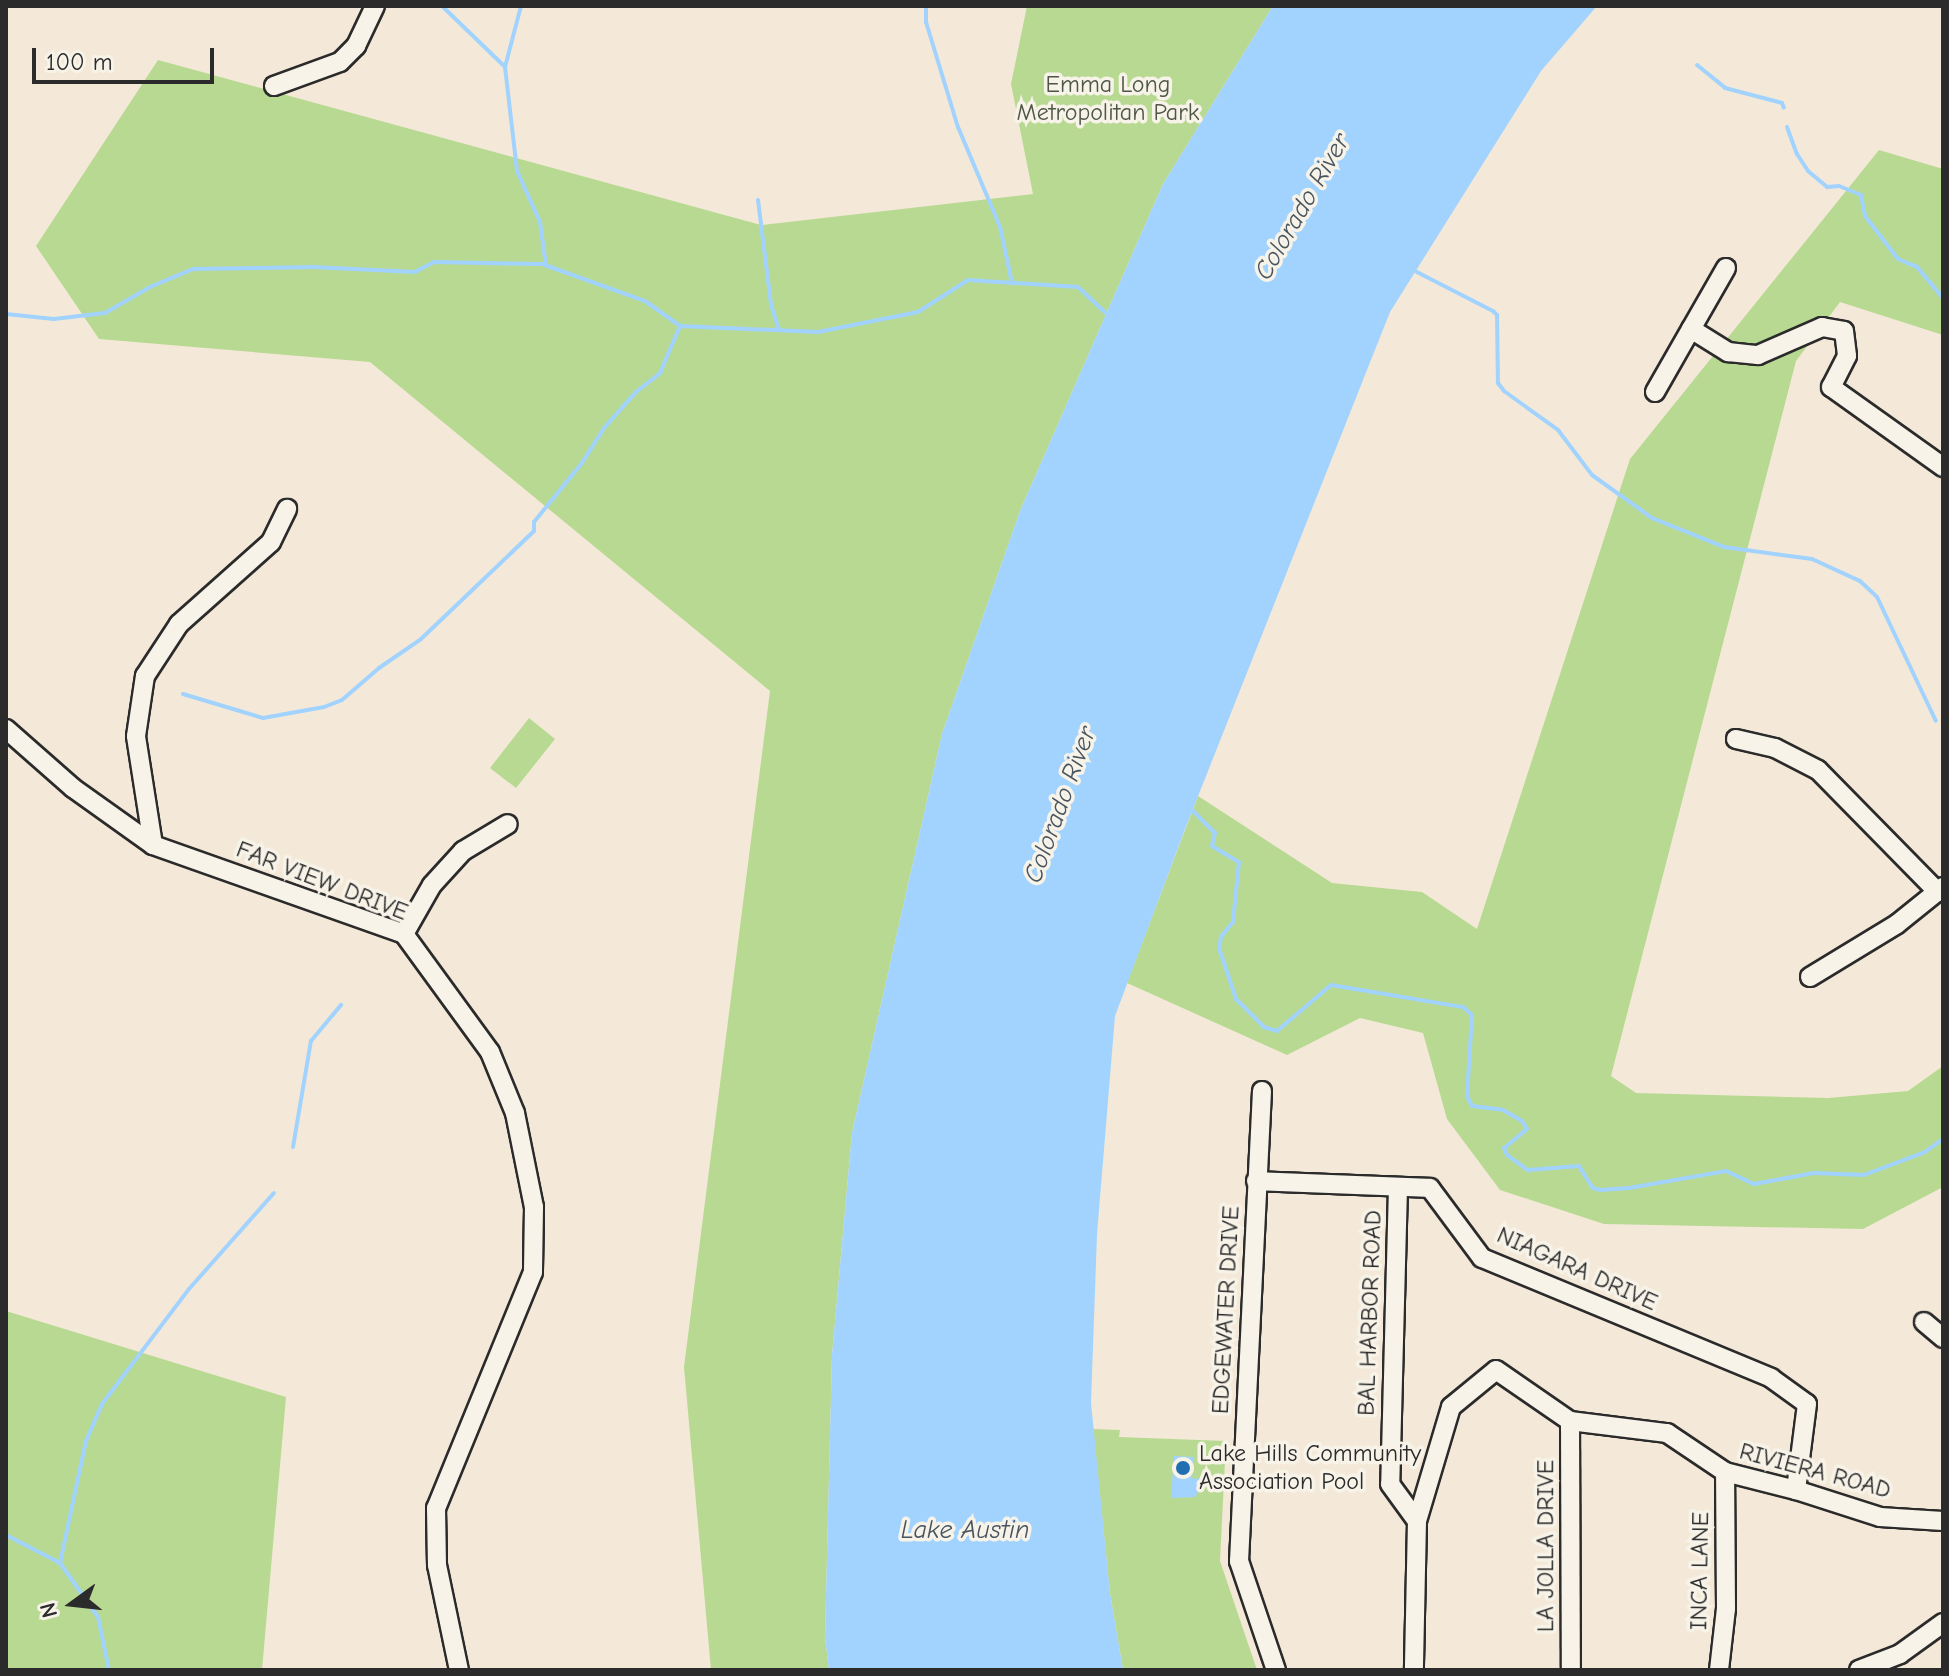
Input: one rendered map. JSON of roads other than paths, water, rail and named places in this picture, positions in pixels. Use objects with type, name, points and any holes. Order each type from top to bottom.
[{"type":"street","points":[[274,86],[340,62],[356,46],[375,6]]},
{"type":"street","points":[[1655,392],[1726,268]]},
{"type":"street","points":[[1691,329],[1728,352],[1758,355],[1822,327],[1844,331],[1847,356],[1831,387],[1943,467]]},
{"type":"street","points":[[153,845],[136,736],[145,676],[179,624],[271,542],[287,509]]},
{"type":"street","name":"FAR VIEW DRIVE","points":[[6,729],[73,788],[153,845],[404,934],[490,1052],[515,1113],[534,1207],[533,1272],[436,1508],[437,1565],[459,1670]]},
{"type":"street","points":[[1736,739],[1775,748],[1818,770],[1940,890],[1897,924],[1810,977]]},
{"type":"street","points":[[404,934],[432,885],[463,851],[508,824]]},
{"type":"street","name":"EDGEWATER DRIVE","points":[[1262,1091],[1239,1561],[1276,1670]]},
{"type":"street","name":"NIAGARA DRIVE","points":[[1256,1181],[1430,1188],[1482,1258],[1771,1378],[1807,1404],[1796,1490]]},
{"type":"street","name":"BAL HARBOR ROAD","points":[[1398,1187],[1390,1484],[1417,1521]]},
{"type":"street","points":[[1924,1322],[1943,1338]]},
{"type":"street","name":"RIVIERA ROAD","points":[[1417,1521],[1451,1407],[1496,1370],[1570,1421],[1667,1433],[1725,1472],[1796,1490],[1880,1517],[1943,1521]]},
{"type":"street","name":"LA JOLLA DRIVE","points":[[1570,1421],[1571,1670]]},
{"type":"street","name":"INCA LANE","points":[[1719,1670],[1726,1609],[1725,1472]]},
{"type":"street","points":[[1414,1670],[1417,1521]]},
{"type":"street","points":[[1859,1670],[1900,1654],[1943,1623]]},
{"type":"water","name":"Lake Austin","points":[[1273,6],[1597,6],[1541,71],[1390,312],[1187,824],[1115,1016],[1097,1234],[1091,1403],[1110,1593],[1123,1670],[829,1670],[825,1637],[832,1355],[852,1133],[942,734],[1020,511],[1163,184]]},
{"type":"water","name":"Lake Hills Community Association Pool","points":[[1174,1456],[1194,1457],[1192,1478],[1200,1479],[1196,1497],[1171,1498]]},
{"type":"waterway","points":[[521,6],[505,67],[517,171],[540,222],[546,266]]},
{"type":"waterway","points":[[926,6],[926,22],[958,127],[1000,227],[1012,283]]},
{"type":"waterway","points":[[443,7],[504,66]]},
{"type":"waterway","points":[[1697,65],[1725,88],[1782,103],[1784,108]]},
{"type":"waterway","points":[[1787,127],[1797,154],[1808,171],[1827,187],[1839,186],[1861,195],[1865,216],[1898,259],[1917,267],[1943,298]]},
{"type":"waterway","points":[[758,200],[771,305],[779,330]]},
{"type":"waterway","points":[[6,314],[54,319],[105,313],[150,287],[193,269],[313,267],[415,272],[434,262],[542,264],[645,301],[680,326],[818,332],[918,312],[968,280],[1078,287],[1109,316]]},
{"type":"waterway","points":[[1411,269],[1497,315],[1498,383],[1504,391],[1558,430],[1592,475],[1652,518],[1724,547],[1812,559],[1860,581],[1877,597],[1936,721]]},
{"type":"waterway","points":[[183,694],[263,718],[324,707],[342,700],[379,668],[421,639],[534,531],[534,522],[582,463],[604,428],[636,392],[660,373],[680,326]]},
{"type":"waterway","points":[[1190,808],[1215,833],[1212,846],[1239,862],[1233,922],[1221,937],[1219,948],[1236,999],[1264,1027],[1277,1031],[1331,985],[1463,1007],[1472,1015],[1467,1096],[1472,1106],[1503,1110],[1522,1121],[1527,1129],[1504,1148],[1507,1155],[1528,1170],[1579,1166],[1593,1188],[1600,1190],[1726,1171],[1754,1184],[1814,1173],[1864,1175],[1925,1152],[1943,1139]]},
{"type":"waterway","points":[[293,1147],[311,1041],[341,1005]]},
{"type":"waterway","points":[[109,1670],[98,1617],[60,1563],[86,1441],[102,1404],[189,1289],[274,1193]]},
{"type":"waterway","points":[[6,1535],[60,1563]]},
{"type":"place","name":"Lake Hills Community Association Pool","points":[[1183,1468]]},
{"type":"park label","name":"Emma Long Metropolitan Park","points":[[1108,99]]},
{"type":"water label","name":"Colorado River","points":[[1303,207]]},
{"type":"water label","name":"Colorado River","points":[[1061,805]]}]
